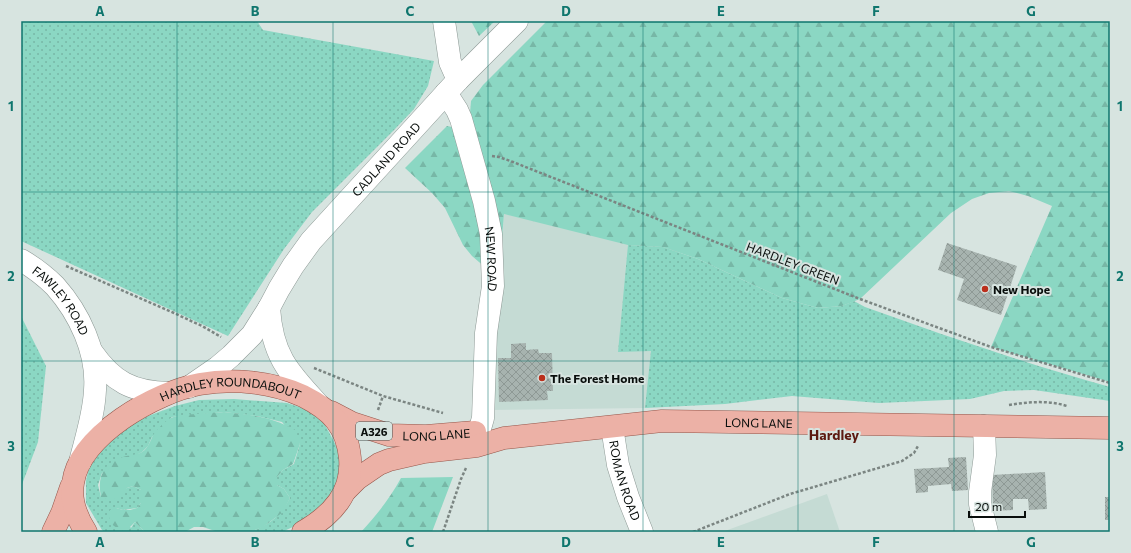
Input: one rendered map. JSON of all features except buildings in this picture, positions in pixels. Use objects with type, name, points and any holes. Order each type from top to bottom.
[{"type":"main road","name":"HARDLEY ROUNDABOUT","points":[[86,532],[75,509],[72,484],[80,462],[98,439],[138,408],[179,390],[223,382],[256,383],[288,390],[322,406],[342,430],[346,440],[351,466],[350,477],[346,490],[340,501],[331,511],[304,532]]},
{"type":"main road","name":"LONG LANE","points":[[322,406],[352,423],[389,435],[426,436],[479,432],[504,438]]},
{"type":"main road","name":"LONG LANE","points":[[346,490],[357,478],[379,464],[389,460],[424,452],[477,446],[504,438],[662,421],[1110,428]]},
{"type":"main road","points":[[53,532],[62,513],[72,484]]},
{"type":"street","name":"NEW ROAD","points":[[444,21],[452,87],[457,110],[489,219],[492,249],[493,286],[486,333],[483,418],[479,432]]},
{"type":"street","name":"CADLAND ROAD","points":[[179,390],[218,367],[232,356],[252,335],[293,266],[311,241],[452,87],[517,21]]},
{"type":"street","name":"FAWLEY ROAD","points":[[21,260],[43,275],[61,294],[79,321],[90,350],[96,376],[96,389],[80,462]]},
{"type":"street","points":[[269,308],[272,333],[279,354],[292,374],[322,406]]},
{"type":"street","name":"FAWLEY ROAD","points":[[90,350],[108,372],[125,384],[145,391],[179,390]]},
{"type":"street","points":[[984,426],[985,455],[980,487],[980,504],[987,532]]},
{"type":"street","name":"ROMAN ROAD","points":[[612,427],[618,466],[642,532]]},
{"type":"path","name":"HARDLEY GREEN","points":[[472,158],[489,156],[499,157],[860,299],[991,347],[1110,383]]},
{"type":"path","points":[[64,265],[174,313],[222,337]]},
{"type":"path","points":[[310,366],[384,396],[375,416]]},
{"type":"path","points":[[693,532],[790,494],[902,461],[914,453],[934,426]]},
{"type":"path","points":[[443,532],[461,479]]},
{"type":"shaded area","points":[[504,214],[677,245],[645,408],[489,410]]},
{"type":"shaded area","points":[[827,494],[840,532],[722,532]]},
{"type":"green space","points":[[21,21],[257,21],[263,30],[434,61],[428,86],[414,109],[312,212],[284,249],[228,336],[21,241]]},
{"type":"green space","points":[[471,21],[495,21],[479,36]]},
{"type":"green space","points":[[547,21],[1110,21],[1110,382],[991,347],[1052,206],[1028,196],[1009,191],[989,193],[972,199],[951,213],[860,299],[842,306],[818,308],[782,298],[698,259],[663,247],[628,245],[504,214],[499,274],[493,274],[472,256],[463,245],[445,208],[432,193],[405,168],[447,126],[452,127],[470,113],[471,101],[483,85]]},
{"type":"green space","points":[[628,245],[663,247],[698,259],[782,298],[818,308],[842,306],[854,301],[865,307],[987,349],[1110,387],[1110,401],[1034,390],[1004,391],[970,399],[879,403],[792,396],[725,404],[645,408],[651,351],[618,352]]},
{"type":"green space","points":[[21,316],[46,366],[38,442],[21,487]]},
{"type":"green space","points":[[234,399],[287,403],[311,411],[323,421],[341,455],[339,477],[330,497],[319,509],[299,524],[282,532],[249,532],[273,520],[286,505],[290,498],[284,489],[277,485],[277,477],[283,470],[294,464],[300,444],[282,422],[257,416],[224,412],[172,417],[152,437],[148,446],[142,452],[102,473],[98,485],[101,497],[133,486],[141,490],[141,503],[137,508],[123,510],[116,508],[131,528],[135,522],[145,532],[105,532],[102,530],[86,503],[86,481],[89,467],[97,452],[132,422],[175,406],[199,400]]},
{"type":"green space","points":[[224,412],[252,415],[269,419],[295,430],[300,444],[293,464],[283,470],[277,477],[277,485],[284,489],[290,498],[283,512],[263,527],[249,532],[218,532],[203,527],[194,527],[185,532],[145,532],[135,522],[127,530],[121,531],[110,523],[110,510],[116,508],[130,510],[137,508],[141,503],[141,490],[133,486],[127,488],[119,497],[109,500],[101,497],[101,477],[106,467],[125,456],[142,452],[148,445],[155,432],[171,418]]},
{"type":"green space","points":[[453,477],[432,532],[361,532],[383,506],[401,478]]},
{"type":"place","name":"New Hope","points":[[985,289]]},
{"type":"place","name":"The Forest Home","points":[[542,378]]},
{"type":"district","name":"Hardley","points":[[834,434]]}]
